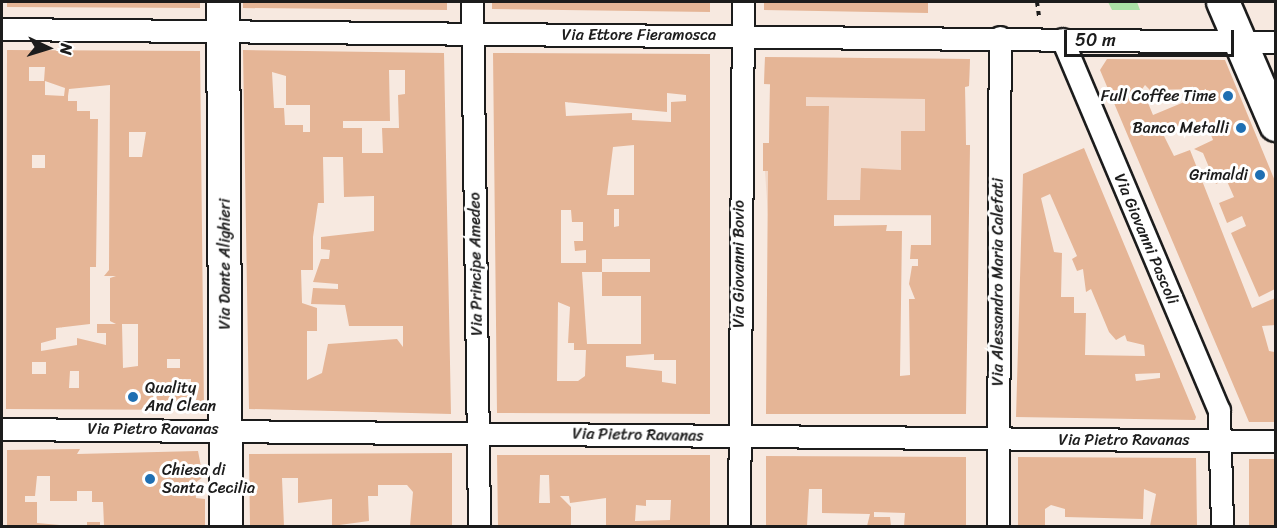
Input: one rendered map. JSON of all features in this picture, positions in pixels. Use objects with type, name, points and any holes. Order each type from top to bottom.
[{"type":"street","name":"Via Principe Amedeo","points":[[472,2],[479,526]]},
{"type":"street","name":"Via Giovanni Bovio","points":[[739,526],[740,35],[742,2]]},
{"type":"street","points":[[1223,2],[1275,125]]},
{"type":"street","name":"Via Ettore Fieramosca","points":[[2,29],[223,16],[472,33],[999,37],[1275,42]]},
{"type":"street","name":"Via Dante Alighieri","points":[[223,16],[226,526]]},
{"type":"street","name":"Via Alessandro Maria Calefati","points":[[998,526],[999,37]]},
{"type":"street","name":"Via Giovanni Pascoli","points":[[1062,39],[1219,410],[1222,526]]},
{"type":"street","name":"Via Pietro Ravanas","points":[[2,429],[478,431],[739,437],[1275,441]]},
{"type":"shaded area","points":[[765,57],[970,59],[969,86],[965,87],[966,145],[970,145],[966,216],[768,215],[763,143],[769,143],[770,85],[764,84]]},
{"type":"green space","points":[[1108,2],[1137,2],[1140,10],[1112,10]]},
{"type":"building","points":[[7,2],[200,2],[200,8],[7,7]]},
{"type":"building","points":[[243,2],[447,2],[447,10],[243,8]]},
{"type":"building","points":[[492,2],[710,2],[710,12],[492,9]]},
{"type":"building","points":[[764,2],[928,2],[928,13],[764,10]]},
{"type":"building","points":[[7,50],[200,51],[204,410],[6,409]],"holes":[[[29,67],[45,67],[44,81],[29,81]],[[45,81],[65,88],[64,96],[45,95]],[[110,85],[109,270],[104,276],[116,276],[110,278],[110,321],[116,324],[97,324],[97,333],[106,333],[106,345],[77,338],[77,345],[41,351],[41,343],[56,339],[56,328],[90,324],[90,267],[96,267],[98,119],[90,119],[90,111],[77,111],[77,101],[68,101],[69,89]],[[129,132],[146,132],[142,157],[129,157]],[[32,155],[45,155],[45,168],[32,168]],[[122,324],[138,324],[138,366],[123,368]],[[167,359],[180,359],[180,368],[167,368]],[[32,362],[46,362],[46,374],[32,374]],[[70,371],[79,371],[79,388],[69,388]],[[175,379],[191,379],[191,391],[174,391]]]},
{"type":"building","points":[[243,50],[444,53],[451,414],[249,409]],"holes":[[[389,70],[405,70],[405,94],[398,95],[399,128],[382,128],[383,153],[362,153],[362,128],[343,128],[343,121],[390,121]],[[272,72],[286,76],[286,105],[310,105],[310,132],[303,132],[303,125],[285,125],[284,108],[274,108]],[[323,157],[343,157],[344,197],[374,196],[374,231],[321,237],[321,249],[330,250],[329,259],[321,259],[313,282],[338,284],[338,289],[313,288],[311,304],[345,305],[349,326],[403,326],[403,347],[397,339],[328,344],[322,373],[307,380],[307,331],[317,331],[317,308],[302,303],[301,270],[313,270],[313,237],[318,203],[324,203]]]},
{"type":"building","points":[[493,53],[710,54],[710,414],[497,413]],"holes":[[[667,93],[686,95],[686,101],[671,102],[671,122],[632,120],[632,113],[566,116],[565,102],[667,112]],[[634,145],[634,195],[607,195],[613,147]],[[614,209],[619,209],[619,226],[614,227]],[[561,210],[571,210],[572,222],[583,222],[583,241],[574,241],[575,251],[586,250],[586,263],[561,263]],[[602,259],[650,259],[650,272],[602,272]],[[582,272],[602,272],[602,296],[641,296],[641,344],[587,344]],[[558,302],[570,307],[568,343],[574,343],[574,350],[586,350],[585,376],[578,381],[557,381]],[[654,354],[654,360],[676,360],[676,384],[662,382],[662,371],[626,367],[626,356]]]},
{"type":"building","points":[[765,57],[970,59],[969,86],[965,87],[966,145],[970,145],[966,414],[766,414],[768,171],[763,171],[763,143],[769,143],[770,84],[764,84]],"holes":[[[806,97],[925,99],[925,131],[901,131],[901,170],[861,168],[860,200],[827,200],[829,106],[806,106]],[[834,215],[931,215],[931,245],[911,245],[910,259],[918,259],[918,266],[912,266],[909,284],[915,299],[909,299],[910,375],[900,376],[902,231],[886,231],[887,225],[834,226]]]},
{"type":"building","points":[[1107,59],[1225,60],[1275,181],[1275,289],[1259,297],[1231,233],[1246,226],[1242,216],[1227,223],[1219,203],[1234,197],[1226,179],[1216,184],[1203,153],[1194,149],[1213,140],[1205,119],[1173,133],[1161,130],[1174,156],[1190,150],[1252,308],[1275,298],[1275,325],[1262,326],[1269,351],[1275,352],[1275,422],[1249,422],[1100,70]],"holes":[[[1145,85],[1150,90],[1198,89],[1201,95],[1153,115],[1146,98],[1138,95]]]},
{"type":"building","points":[[1084,148],[1196,417],[1195,420],[1016,417],[1023,174]],"holes":[[[1050,194],[1077,256],[1072,259],[1077,271],[1083,269],[1086,292],[1091,289],[1109,332],[1116,340],[1125,335],[1127,341],[1144,345],[1145,356],[1085,355],[1086,313],[1074,313],[1074,297],[1061,297],[1062,253],[1054,252],[1041,198]],[[1160,373],[1160,378],[1136,381],[1135,374]]]},
{"type":"building","points":[[80,449],[77,454],[198,451],[203,477],[195,483],[196,498],[205,499],[205,526],[104,526],[103,502],[92,502],[92,491],[77,491],[77,501],[50,501],[50,476],[37,476],[35,496],[25,496],[25,502],[37,502],[37,523],[71,526],[7,526],[7,450]]},
{"type":"building","points":[[452,453],[452,526],[410,526],[413,492],[407,485],[378,485],[378,496],[368,496],[369,521],[332,526],[332,499],[298,503],[298,478],[282,478],[284,526],[250,526],[249,454]]},
{"type":"building","points":[[497,455],[710,455],[710,526],[606,526],[606,498],[570,503],[569,496],[560,496],[571,507],[571,526],[498,526]],"holes":[[[540,475],[549,475],[550,503],[539,503]],[[646,500],[671,500],[670,520],[635,521],[636,505],[646,506]]]},
{"type":"building","points":[[766,456],[966,457],[966,526],[904,526],[905,513],[874,512],[874,517],[890,517],[891,526],[867,526],[870,514],[822,513],[822,489],[809,489],[807,526],[766,526]]},
{"type":"building","points":[[1018,457],[1196,458],[1197,526],[1150,526],[1156,494],[1144,489],[1143,519],[1065,517],[1065,509],[1051,505],[1045,509],[1045,526],[1018,526]]},
{"type":"building","points":[[1249,459],[1275,459],[1275,526],[1249,526]]},
{"type":"building","points":[[87,522],[100,522],[100,526],[87,526]]},
{"type":"place","name":"Full Coffee Time","points":[[1228,96]]},
{"type":"place","name":"Banco Metalli","points":[[1241,128]]},
{"type":"place","name":"Grimaldi","points":[[1260,175]]},
{"type":"place","name":"Quality And Clean","points":[[133,397]]},
{"type":"place","name":"Chiesa di Santa Cecilia","points":[[150,479]]}]
